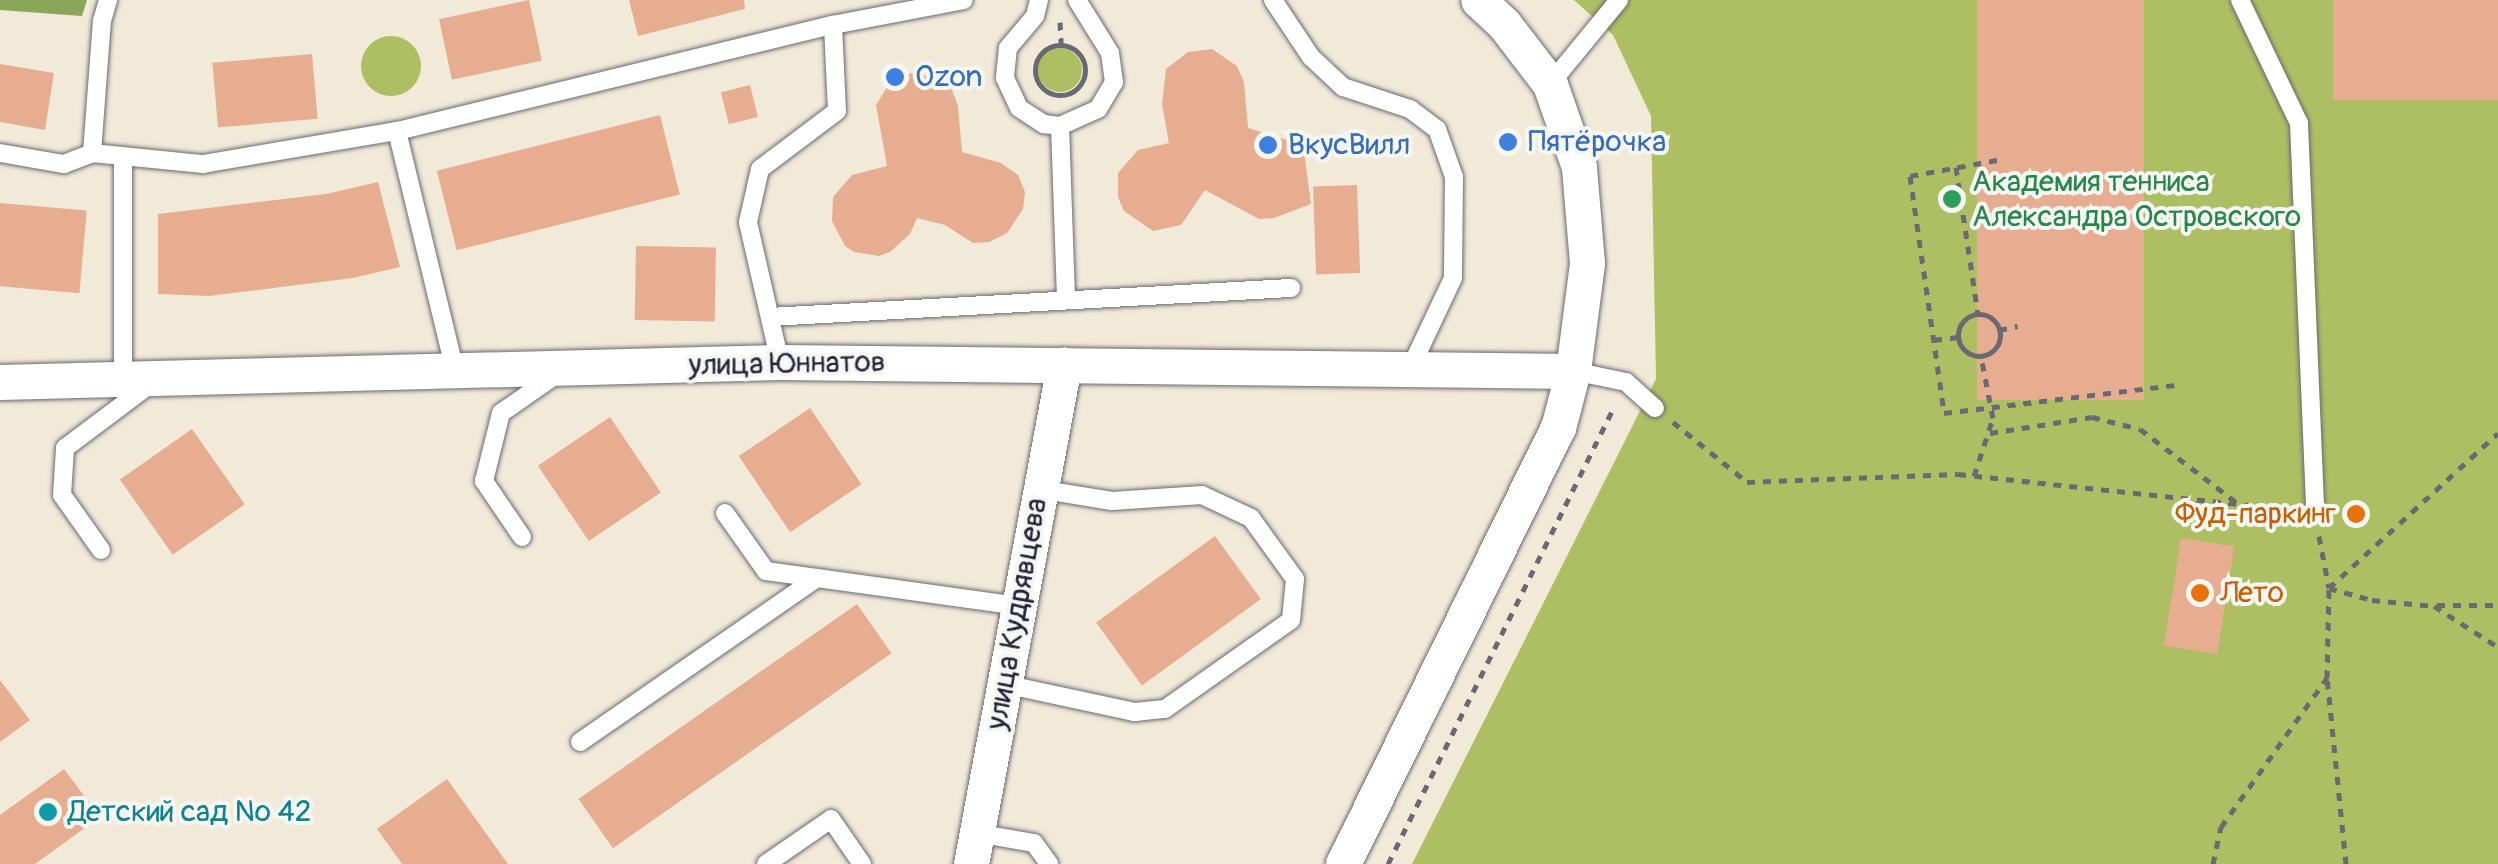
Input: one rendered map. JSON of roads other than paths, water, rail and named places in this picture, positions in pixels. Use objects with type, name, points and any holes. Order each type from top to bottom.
[{"type":"street","points":[[1344,864],[1558,428],[1573,370],[1586,244],[1579,167],[1550,84],[1504,24],[1478,0]]},
{"type":"street","name":"улица Юннатов","points":[[0,382],[780,362],[1573,370]]},
{"type":"street","name":"улица Кудрявцева","points":[[974,848],[1064,365]]},
{"type":"lane","points":[[92,153],[102,21],[108,0]]},
{"type":"lane","points":[[0,153],[64,164],[92,153],[203,164],[397,130],[832,25],[964,0]]},
{"type":"lane","points":[[1039,0],[1035,16],[1008,48],[1006,78],[1019,108],[1044,124],[1060,126],[1098,110],[1114,82],[1110,52],[1077,0]]},
{"type":"lane","points":[[1273,0],[1312,57],[1343,87],[1410,109],[1438,129],[1454,177],[1453,278],[1411,367]]},
{"type":"lane","points":[[1550,84],[1620,0]]},
{"type":"lane","points":[[2240,0],[2299,123],[2315,512]]},
{"type":"lane","points":[[780,362],[748,222],[760,169],[837,110],[832,25]]},
{"type":"lane","points":[[1060,126],[1066,298]]},
{"type":"lane","points":[[397,130],[455,371]]},
{"type":"lane","points":[[100,550],[62,495],[65,448],[141,379],[123,156]]},
{"type":"lane","points":[[770,316],[1291,288]]},
{"type":"lane","points":[[522,537],[484,481],[501,414],[566,368]]},
{"type":"lane","points":[[1573,370],[1626,382],[1655,408]]},
{"type":"lane","points":[[1004,684],[1135,712],[1165,709],[1290,620],[1294,579],[1251,518],[1202,496],[1112,501],[1039,490]]},
{"type":"lane","points":[[725,513],[766,571],[1018,606]]},
{"type":"lane","points":[[580,742],[817,578]]},
{"type":"lane","points":[[766,864],[831,819],[862,864]]},
{"type":"lane","points":[[974,848],[1034,843],[1049,864]]},
{"type":"place","name":"Ozon","points":[[895,77]]},
{"type":"place","name":"Пятёрочка","points":[[1508,142]]},
{"type":"place","name":"ВкусВилл","points":[[1268,145]]},
{"type":"place","name":"Академия тенниса Александра Островского","points":[[1952,199]]},
{"type":"place","name":"Фуд-паркинг","points":[[2356,514]]},
{"type":"place","name":"Лето","points":[[2200,593]]},
{"type":"place","name":"Детский сад № 42","points":[[48,812]]}]
